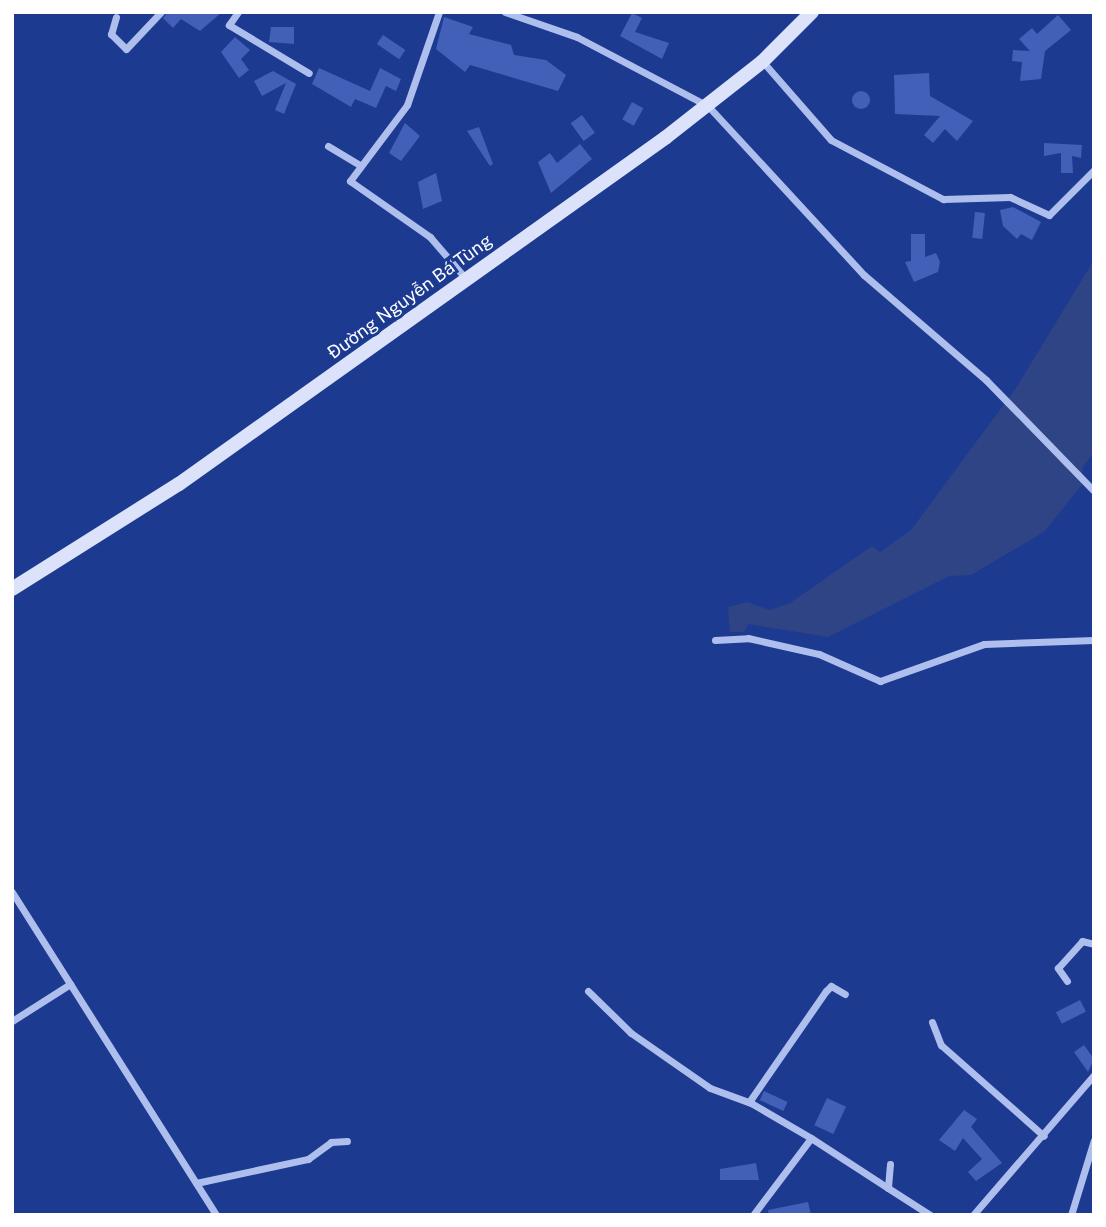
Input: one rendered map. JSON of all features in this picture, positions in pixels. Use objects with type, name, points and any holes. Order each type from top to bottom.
[{"type":"main road","name":"Đường Nguyễn Bá Tùng","points":[[12,589],[179,484],[463,283],[708,106],[762,62],[812,12]]},
{"type":"street","points":[[116,17],[111,34],[126,49],[161,12]]},
{"type":"street","points":[[238,12],[229,25],[309,73]]},
{"type":"street","points":[[439,12],[407,105],[350,181],[430,237],[463,283]]},
{"type":"street","points":[[505,12],[577,37],[708,106],[863,275],[986,380],[1094,491]]},
{"type":"street","points":[[762,62],[831,140],[943,199],[1010,197],[1049,215],[1094,170]]},
{"type":"street","points":[[328,146],[360,165]]},
{"type":"street","points":[[715,639],[748,638],[819,654],[880,681],[984,644],[1091,639]]},
{"type":"street","points":[[12,892],[216,1215]]},
{"type":"street","points":[[1067,981],[1058,968],[1082,941],[1094,944]]},
{"type":"street","points":[[12,1021],[70,984]]},
{"type":"street","points":[[749,1102],[826,991],[831,986],[845,994]]},
{"type":"street","points":[[588,991],[631,1033],[710,1088],[749,1102],[811,1138],[930,1215]]},
{"type":"street","points":[[932,1022],[941,1045],[1045,1136]]},
{"type":"street","points":[[973,1215],[1045,1136],[1094,1076]]},
{"type":"street","points":[[753,1215],[811,1138]]},
{"type":"street","points":[[1071,1215],[1094,1140]]},
{"type":"street","points":[[196,1183],[309,1159],[331,1142],[348,1141]]},
{"type":"street","points":[[888,1188],[890,1164]]},
{"type":"water","points":[[1094,260],[1094,452],[1083,467],[1082,485],[1044,532],[971,575],[949,576],[828,637],[748,624],[744,632],[730,632],[728,607],[747,602],[770,610],[790,603],[872,546],[880,552],[911,530],[1016,388]]},
{"type":"building","points":[[168,12],[222,12],[200,31],[181,19],[173,28],[163,18]]},
{"type":"building","points":[[632,13],[642,18],[635,32],[669,43],[662,59],[620,36]]},
{"type":"building","points":[[1058,15],[1071,30],[1045,51],[1041,79],[1020,81],[1022,62],[1012,61],[1013,50],[1030,51],[1019,39],[1032,28],[1037,34]]},
{"type":"building","points":[[444,17],[473,27],[469,34],[511,45],[514,55],[546,60],[566,75],[558,91],[470,65],[465,72],[436,49]]},
{"type":"building","points":[[271,27],[294,27],[294,44],[269,42]]},
{"type":"building","points":[[383,35],[405,50],[399,59],[377,44]]},
{"type":"building","points":[[235,37],[250,50],[241,59],[249,70],[239,78],[221,52]]},
{"type":"building","points":[[319,68],[370,91],[380,68],[401,79],[396,91],[386,86],[376,108],[355,99],[351,107],[312,84]]},
{"type":"building","points":[[273,71],[296,84],[284,114],[275,110],[286,83],[262,96],[254,81]]},
{"type":"building","points":[[929,73],[930,96],[973,121],[957,141],[945,129],[933,143],[924,135],[940,116],[895,114],[894,75]]},
{"type":"building","points":[[861,91],[867,94],[870,100],[867,106],[861,109],[855,106],[852,100],[855,94]]},
{"type":"building","points":[[632,102],[643,108],[634,126],[622,119]]},
{"type":"building","points":[[582,115],[595,133],[584,141],[571,123]]},
{"type":"building","points":[[405,123],[420,136],[401,161],[389,153]]},
{"type":"building","points":[[479,127],[493,164],[490,166],[467,131]]},
{"type":"building","points":[[1044,143],[1082,145],[1081,158],[1072,156],[1073,173],[1061,173],[1061,153],[1044,156]]},
{"type":"building","points":[[580,144],[592,159],[551,193],[538,162],[550,153],[557,163]]},
{"type":"building","points":[[436,173],[442,201],[423,209],[418,182]]},
{"type":"building","points":[[1013,207],[1041,222],[1032,240],[1021,234],[1017,239],[1003,226],[1000,210]]},
{"type":"building","points":[[975,212],[985,213],[982,239],[972,238]]},
{"type":"building","points":[[911,234],[925,234],[925,257],[936,253],[940,262],[938,272],[914,282],[905,262],[911,261]]},
{"type":"building","points":[[1080,1000],[1086,1012],[1062,1024],[1056,1012]]},
{"type":"building","points":[[1084,1045],[1094,1059],[1088,1072],[1074,1052]]},
{"type":"building","points":[[764,1091],[788,1102],[783,1111],[760,1100]]},
{"type":"building","points":[[827,1098],[846,1107],[833,1134],[814,1125]]},
{"type":"building","points":[[964,1110],[977,1119],[971,1127],[1002,1163],[976,1181],[968,1172],[982,1159],[963,1138],[955,1151],[939,1140]]},
{"type":"building","points":[[756,1163],[759,1180],[720,1180],[720,1169]]},
{"type":"building","points":[[808,1202],[811,1215],[769,1215],[768,1210]]}]
